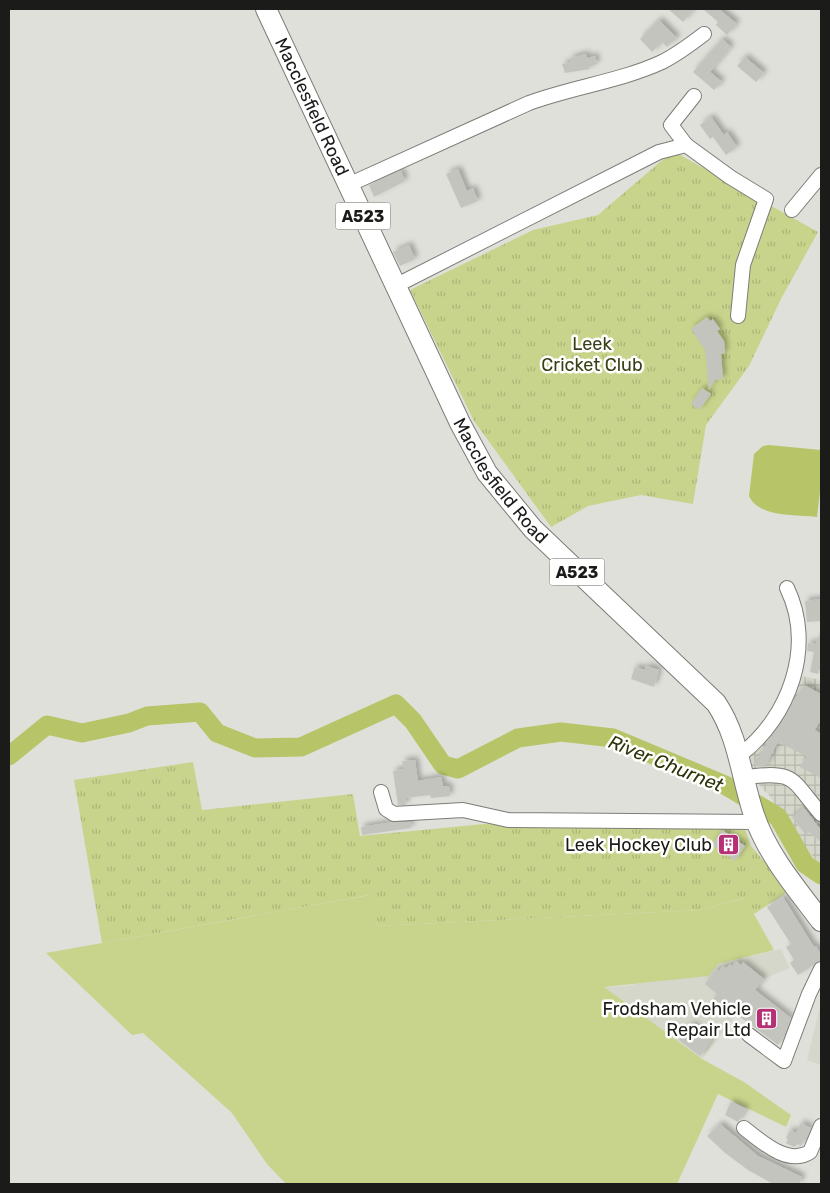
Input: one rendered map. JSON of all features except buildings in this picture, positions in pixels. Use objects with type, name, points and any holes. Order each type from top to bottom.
[{"type":"highway","name":"Macclesfield Road","points":[[266,9],[397,285],[460,423],[487,474],[532,529],[716,703],[723,714],[740,755],[755,818],[781,866],[821,921]]},
{"type":"street","points":[[348,185],[557,92],[646,69],[680,52],[704,34]]},
{"type":"street","points":[[694,96],[671,125],[686,145],[730,177],[766,199],[743,264],[738,316]]},
{"type":"street","points":[[397,285],[659,152],[686,145]]},
{"type":"street","points":[[792,210],[821,175]]},
{"type":"street","points":[[740,755],[762,736],[774,719],[789,691],[795,671],[799,624],[796,608],[787,588]]},
{"type":"street","points":[[746,780],[774,774],[791,779],[795,781],[821,814]]},
{"type":"street","points":[[381,792],[386,809],[394,814],[463,810],[508,820],[755,818]]},
{"type":"street","points":[[749,1035],[784,1061],[809,994],[821,969]]},
{"type":"street","points":[[753,1130],[788,1156],[803,1157],[815,1145],[821,1126]]},
{"type":"shaded area","points":[[763,446],[821,450],[821,483],[817,517],[769,512],[754,503],[749,496],[754,454]]},
{"type":"shaded area","points":[[801,676],[821,680],[821,866],[793,833],[769,795],[759,785],[749,758]]},
{"type":"shaded area","points":[[781,949],[790,968],[764,979],[702,1059],[603,987],[628,986]]},
{"type":"shaded area","points":[[821,1003],[821,1065],[807,1060]]},
{"type":"green space","name":"Leek Cricket Club","points":[[673,151],[818,232],[782,297],[749,366],[706,425],[693,504],[641,495],[588,506],[551,527],[474,421],[410,290],[533,230],[598,215]]},
{"type":"green space","points":[[193,762],[202,810],[353,794],[360,836],[484,824],[744,826],[751,846],[789,891],[754,914],[744,898],[700,910],[377,926],[369,895],[102,943],[74,780]]},
{"type":"green space","points":[[370,895],[377,926],[700,910],[745,898],[774,950],[718,964],[708,976],[604,987],[702,1059],[744,1082],[791,1115],[786,1127],[718,1094],[677,1184],[286,1184],[267,1164],[232,1113],[143,1033],[132,1035],[46,953]]},
{"type":"waterway","name":"River Churnet","points":[[9,756],[47,725],[82,733],[129,723],[147,716],[200,712],[217,733],[255,748],[301,747],[396,704],[413,721],[443,765],[458,769],[518,738],[561,732],[613,738],[725,785],[778,817],[805,864],[821,875]]},
{"type":"place","name":"Leek Hockey Club","points":[[728,845]]},
{"type":"place","name":"Frodsham Vehicle Repair Ltd","points":[[767,1019]]}]
